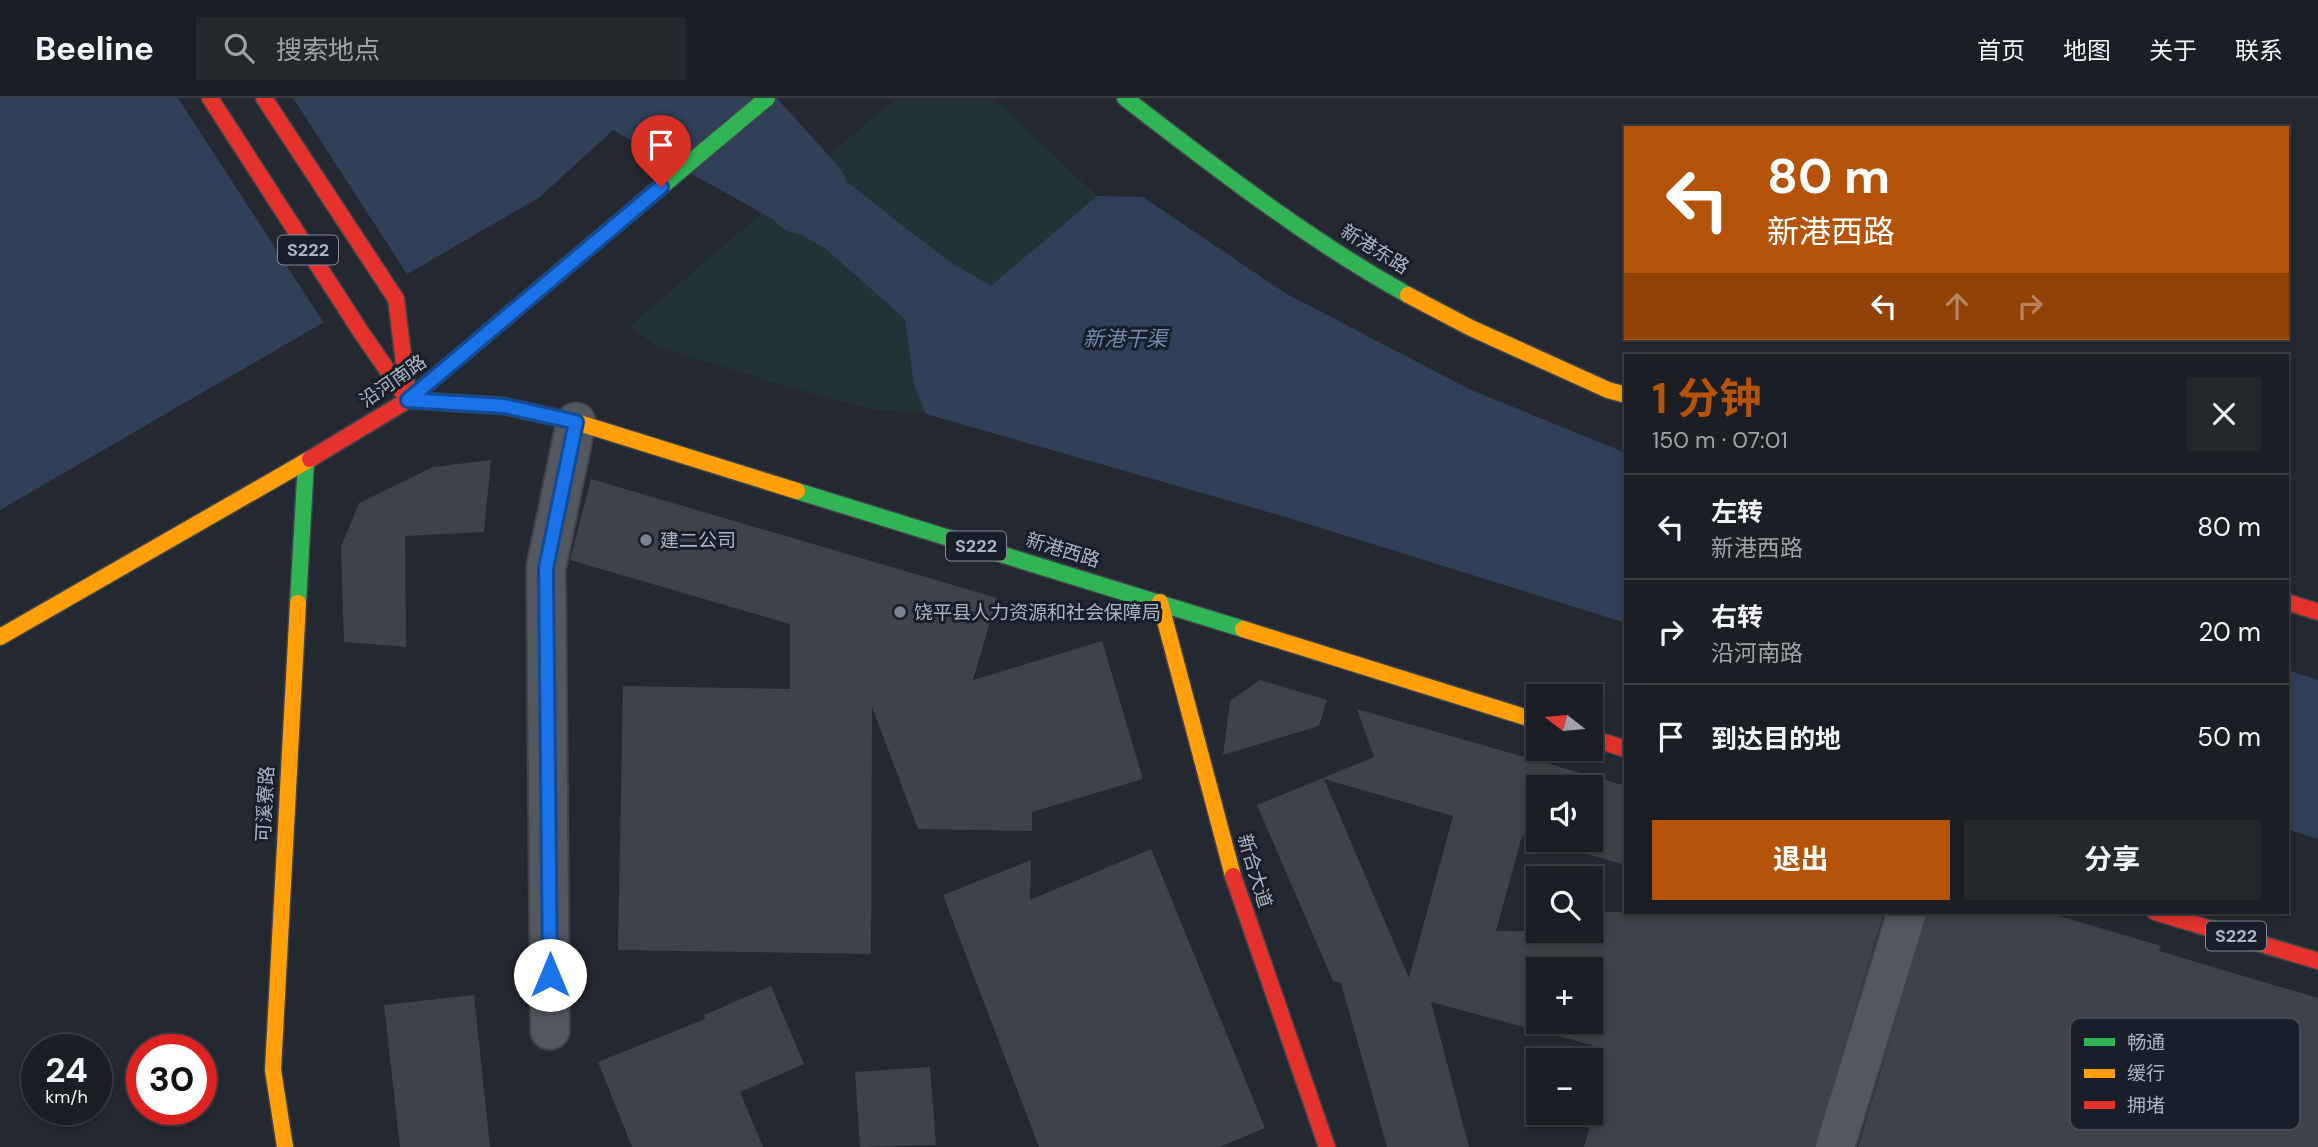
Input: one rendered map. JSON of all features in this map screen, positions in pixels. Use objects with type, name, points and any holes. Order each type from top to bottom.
[{"type":"main road","name":"S222","points":[[210,98],[408,400]]},
{"type":"main road","name":"S222","points":[[264,98],[396,299],[408,400]]},
{"type":"main road","name":"沿河南路","points":[[0,637],[306,462],[408,400],[766,98]]},
{"type":"main road","name":"新港东路","points":[[1125,98],[1210,163],[1392,286],[1500,341],[1624,395]]},
{"type":"main road","name":"新港西路","points":[[408,400],[504,406],[576,422],[1526,717]]},
{"type":"main road","name":"可溪寮路","points":[[285,1147],[273,1070],[306,462]]},
{"type":"main road","name":"新合大道","points":[[1160,602],[1234,879],[1327,1147]]},
{"type":"main road","points":[[2289,603],[2318,612]]},
{"type":"main road","points":[[1603,742],[1624,748]]},
{"type":"main road","name":"S222","points":[[2162,914],[2318,961]]},
{"type":"street","points":[[550,1030],[546,568],[576,422]]},
{"type":"street","points":[[1835,1147],[1906,914]]},
{"type":"shaded area","points":[[896,98],[993,98],[1097,196],[991,286],[947,261],[905,319],[926,414],[871,409],[788,387],[656,346],[630,326]]},
{"type":"water","points":[[0,98],[693,98],[848,183],[947,260],[991,286],[1097,196],[1143,197],[1285,293],[1469,389],[1624,452],[1624,622],[1289,518],[926,414],[914,385],[905,319],[826,249],[613,130],[540,197],[0,510]]},
{"type":"water","points":[[2289,671],[2318,680],[2318,839],[2289,830]]},
{"type":"pier","points":[[178,98],[293,98],[409,277],[325,325]]},
{"type":"building","points":[[491,460],[484,532],[405,536],[406,647],[344,642],[341,547],[359,503],[433,467]]},
{"type":"building","points":[[591,479],[997,598],[973,680],[1102,641],[1143,779],[1032,812],[1032,831],[918,829],[872,707],[871,954],[618,950],[623,686],[790,689],[790,624],[570,560]]},
{"type":"building","points":[[1260,680],[1327,700],[1319,726],[1223,755],[1230,701]]},
{"type":"building","points":[[1357,709],[1526,757],[1526,761],[1539,761],[1588,775],[1526,775],[1526,837],[1522,836],[1496,931],[1526,931],[1526,943],[1603,943],[1603,912],[1883,914],[1814,1147],[1584,1147],[1590,1125],[1603,1125],[1603,1048],[1591,1048],[1591,1045],[1550,1034],[1603,1034],[1603,957],[1526,957],[1526,1028],[1431,1002],[1469,1147],[1387,1147],[1341,983],[1333,981],[1257,805],[1374,757]],"holes":[[[1324,779],[1453,816],[1409,978]]]},
{"type":"building","points":[[1603,779],[1624,785],[1624,864],[1579,852],[1603,852]]},
{"type":"building","points":[[1151,849],[1265,1128],[1220,1147],[1039,1147],[943,895],[1031,860],[1030,900]]},
{"type":"building","points":[[1927,914],[2053,914],[2161,946],[2159,951],[2318,998],[2318,1147],[1858,1147]]},
{"type":"building","points":[[771,986],[804,1064],[740,1092],[763,1147],[632,1147],[598,1062],[705,1019],[704,1015]]},
{"type":"building","points":[[474,995],[490,1147],[400,1147],[384,1005]]},
{"type":"building","points":[[930,1067],[936,1145],[860,1147],[855,1072]]},
{"type":"waterway","name":"新港干渠","points":[[720,98],[806,193]]},
{"type":"traffic: fast","points":[[644,201],[767,98]]},
{"type":"traffic: fast","points":[[1125,98],[1298,227],[1408,295]]},
{"type":"traffic: fast","points":[[298,603],[306,462]]},
{"type":"traffic: fast","points":[[797,491],[1243,629]]},
{"type":"traffic: slow","points":[[1408,295],[1471,328],[1608,390],[1624,394]]},
{"type":"traffic: slow","points":[[408,400],[504,406],[576,422],[797,491]]},
{"type":"traffic: slow","points":[[0,637],[310,459]]},
{"type":"traffic: slow","points":[[1160,602],[1233,876]]},
{"type":"traffic: slow","points":[[285,1147],[273,1070],[298,603]]},
{"type":"traffic: slow","points":[[1243,629],[1526,717]]},
{"type":"traffic: jam","points":[[210,98],[408,400]]},
{"type":"traffic: jam","points":[[264,98],[396,299],[408,395]]},
{"type":"traffic: jam","points":[[310,459],[408,400],[644,201]]},
{"type":"traffic: jam","points":[[2289,603],[2318,612]]},
{"type":"traffic: jam","points":[[1603,742],[1624,748]]},
{"type":"traffic: jam","points":[[1233,876],[1327,1147]]},
{"type":"traffic: jam","points":[[2162,914],[2318,961]]},
{"type":"place","name":"建二公司","points":[[646,540]]},
{"type":"place","name":"饶平县人力资源和社会保障局","points":[[900,612]]},
{"type":"route","points":[[550,975],[546,568],[576,422],[504,406],[408,400],[661,187]]}]
